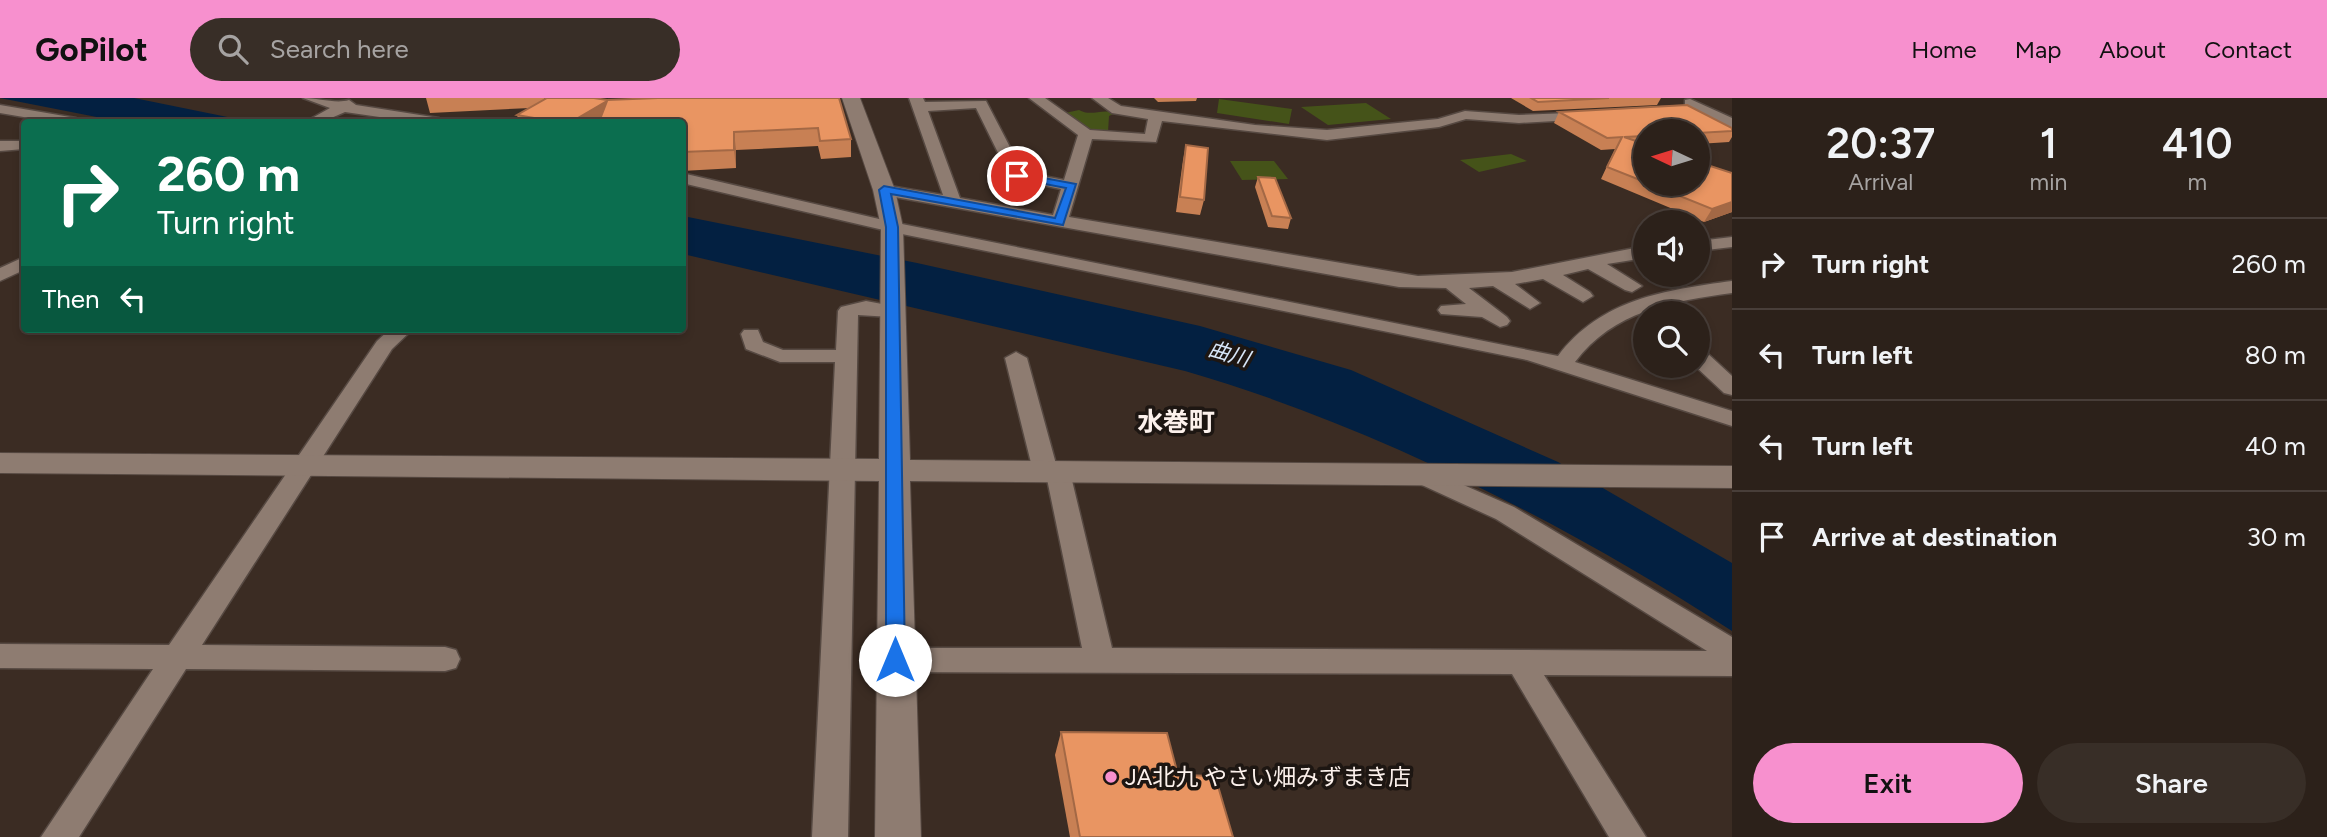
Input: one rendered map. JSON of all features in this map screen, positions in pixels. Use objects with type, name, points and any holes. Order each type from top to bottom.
[{"type":"street","points":[[310,98],[343,107],[419,112],[433,119]]},
{"type":"street","points":[[318,119],[361,98]]},
{"type":"street","points":[[851,98],[884,190],[892,227],[890,261],[896,472],[898,837]]},
{"type":"street","points":[[1036,98],[1086,134],[1151,139],[1156,115]]},
{"type":"street","points":[[1100,98],[1116,110],[1327,135],[1439,124],[1465,115],[1519,119],[1601,114]]},
{"type":"street","points":[[1680,98],[1732,124]]},
{"type":"street","points":[[953,201],[918,103],[981,104],[1017,176],[1072,186]]},
{"type":"street","points":[[0,109],[58,119]]},
{"type":"street","points":[[1646,112],[1703,109]]},
{"type":"street","points":[[1059,223],[1086,134]]},
{"type":"street","points":[[0,146],[21,145]]},
{"type":"street","points":[[686,179],[892,227],[1371,321],[1562,365],[1732,419]]},
{"type":"street","points":[[884,190],[1369,276],[1452,284],[1547,273],[1633,256]]},
{"type":"street","points":[[1090,248],[1098,229]]},
{"type":"street","points":[[1189,265],[1195,246]]},
{"type":"street","points":[[1591,262],[1632,286]]},
{"type":"street","points":[[0,275],[21,264]]},
{"type":"street","points":[[1296,285],[1297,264]]},
{"type":"street","points":[[1547,273],[1583,296]]},
{"type":"street","points":[[1369,276],[1371,321]]},
{"type":"street","points":[[1496,279],[1530,303]]},
{"type":"street","points":[[1448,310],[1493,316],[1452,284]]},
{"type":"street","points":[[1671,301],[1695,292],[1732,287]]},
{"type":"street","points":[[830,837],[848,311],[866,307],[891,308]]},
{"type":"street","points":[[1562,365],[1590,331],[1613,317],[1633,313]]},
{"type":"street","points":[[59,837],[384,345],[398,333]]},
{"type":"street","points":[[751,334],[753,345],[780,356],[846,356]]},
{"type":"street","points":[[1016,358],[1052,471],[1100,662]]},
{"type":"street","points":[[1710,367],[1732,388]]},
{"type":"street","points":[[0,463],[1732,477]]},
{"type":"street","points":[[1429,474],[1505,513],[1732,652]]},
{"type":"street","points":[[0,656],[445,659]]},
{"type":"street","points":[[895,660],[1732,664]]},
{"type":"street","points":[[1520,662],[1628,837]]},
{"type":"green space","points":[[1219,99],[1292,109],[1289,124],[1217,113]]},
{"type":"green space","points":[[1366,103],[1391,119],[1328,125],[1301,107]]},
{"type":"green space","points":[[1079,110],[1088,113],[1115,113],[1109,116],[1108,132],[1088,131],[1065,113]]},
{"type":"green space","points":[[1511,154],[1527,161],[1479,172],[1460,160]]},
{"type":"green space","points":[[1230,161],[1274,161],[1288,179],[1242,180]]},
{"type":"water","points":[[0,98],[134,98],[237,119],[107,119]]},
{"type":"water","name":"曲川","points":[[686,217],[917,263],[1200,326],[1351,370],[1558,462],[1732,563],[1732,631],[1604,553],[1468,481],[1326,420],[1256,393],[1185,371],[686,255]]},
{"type":"building","points":[[547,98],[839,98],[851,139],[820,141],[818,128],[734,132],[734,150],[686,152],[686,119],[600,119],[607,101],[576,119],[540,119],[517,115]]},
{"type":"building","points":[[1531,98],[1609,98],[1538,102]]},
{"type":"building","points":[[1687,105],[1732,128],[1732,131],[1710,132],[1710,119],[1633,119],[1633,137],[1624,137],[1633,140],[1633,177],[1607,167],[1622,137],[1607,138],[1559,112]]},
{"type":"building","points":[[1186,145],[1208,148],[1204,200],[1180,197]]},
{"type":"building","points":[[1710,166],[1732,173],[1732,202],[1712,209],[1680,196],[1710,196]]},
{"type":"building","points":[[1258,177],[1275,178],[1291,218],[1272,216]]},
{"type":"building","name":"JA北九 やさい畑みずまき店","points":[[1061,732],[1167,733],[1178,775],[1215,776],[1233,837],[1080,837]]},
{"type":"place","name":"JA北九 やさい畑みずまき店","points":[[1111,777]]},
{"type":"district","name":"水巻町","points":[[1176,422]]},
{"type":"route","points":[[895,660],[896,472],[890,261],[892,227],[884,190],[1059,223],[1072,186],[1024,180],[1017,176]]}]
